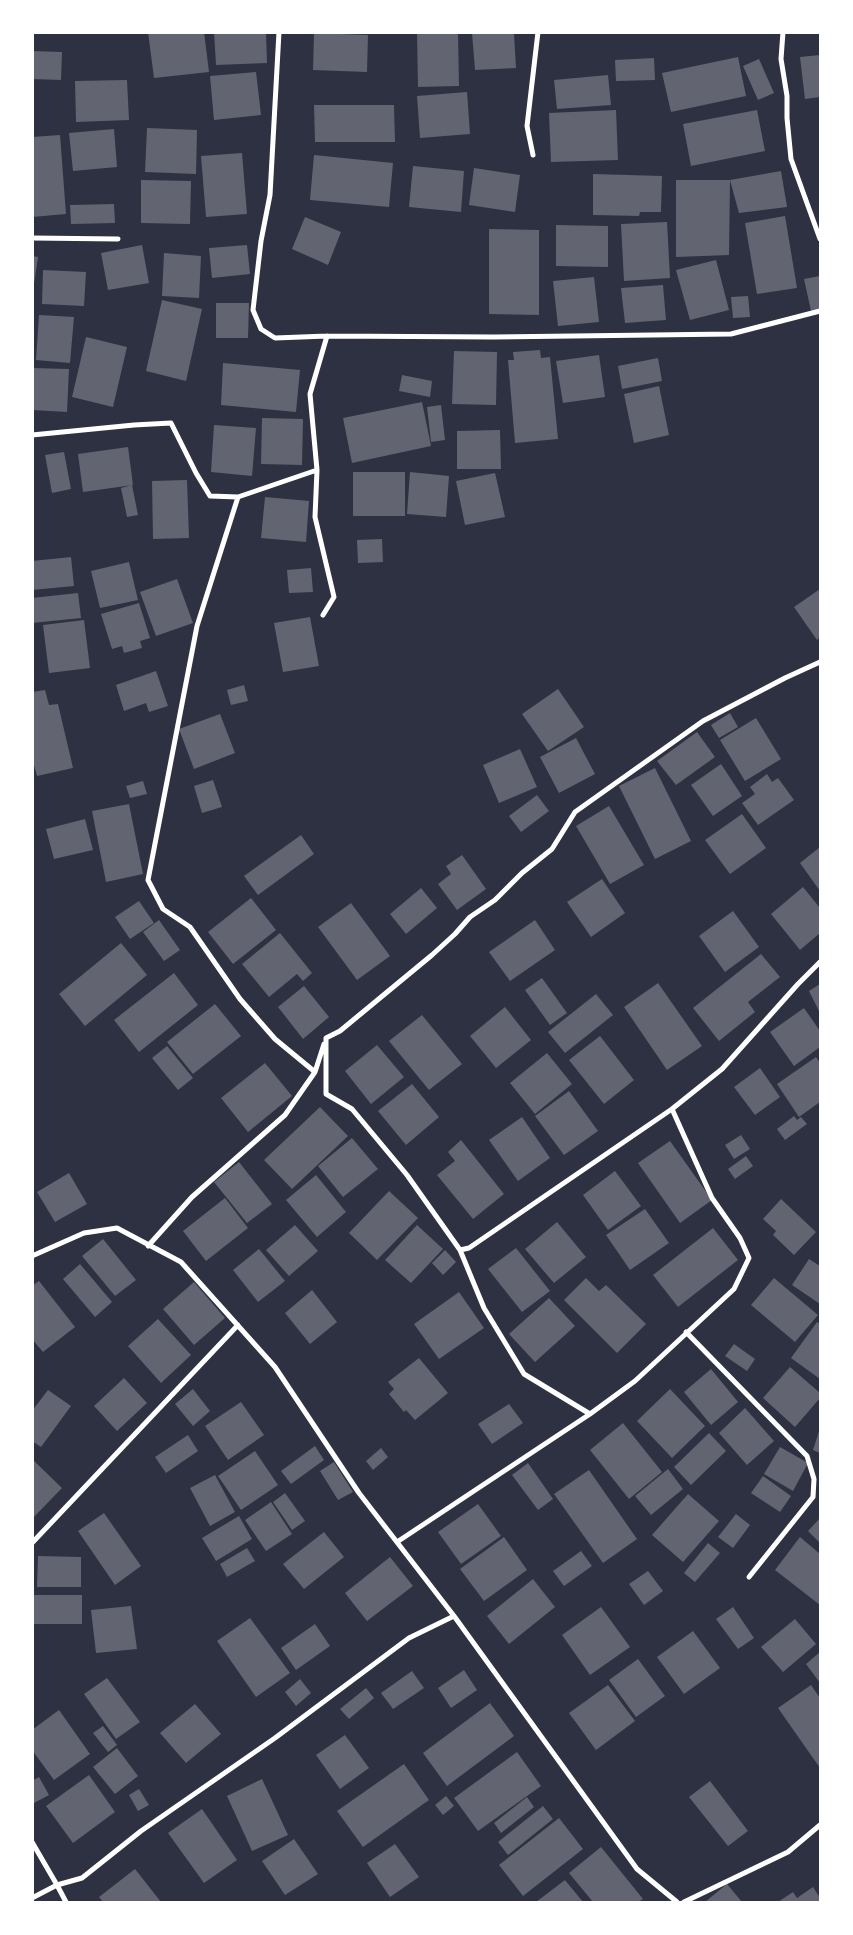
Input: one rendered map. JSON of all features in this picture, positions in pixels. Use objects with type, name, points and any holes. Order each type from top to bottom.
[{"type":"street","points":[[279,32],[270,195],[261,241],[254,310],[261,329],[275,338],[327,336],[494,338],[731,334],[820,311]]},
{"type":"street","points":[[533,155],[528,126],[538,32]]},
{"type":"street","points":[[782,32],[781,59],[787,96],[791,159],[820,238]]},
{"type":"street","points":[[32,238],[118,239]]},
{"type":"street","points":[[323,615],[334,597],[315,517],[316,470],[310,394],[327,336]]},
{"type":"street","points":[[32,435],[134,424],[171,423],[196,473],[210,496],[238,497],[316,470]]},
{"type":"street","points":[[238,497],[197,626],[148,880],[163,909],[190,926],[240,999],[275,1039],[315,1072]]},
{"type":"street","points":[[148,1246],[192,1197],[285,1115],[315,1072],[326,1038],[340,1031],[432,955],[470,917],[495,900],[522,873],[552,849],[575,812],[703,721],[820,662]]},
{"type":"street","points":[[460,1250],[469,1248],[672,1109],[722,1069],[820,962]]},
{"type":"street","points":[[326,1038],[326,1094],[352,1110],[407,1175],[460,1250],[484,1308],[524,1374],[590,1414]]},
{"type":"street","points":[[398,1542],[590,1414],[635,1381],[734,1289],[749,1258],[740,1238],[712,1198],[672,1109]]},
{"type":"street","points":[[32,1256],[84,1233],[117,1228],[181,1262],[275,1367],[359,1493],[454,1616],[637,1869],[677,1902]]},
{"type":"street","points":[[32,1543],[238,1325]]},
{"type":"street","points":[[686,1332],[807,1456],[814,1479],[813,1497],[749,1577]]},
{"type":"street","points":[[32,1898],[57,1885],[82,1878],[141,1831],[275,1738],[409,1638],[454,1616]]},
{"type":"street","points":[[684,1902],[788,1852],[820,1825]]},
{"type":"street","points":[[32,1842],[66,1902]]},
{"type":"building","points":[[148,32],[204,32],[209,72],[154,78]]},
{"type":"building","points":[[214,32],[266,32],[267,63],[216,65]]},
{"type":"building","points":[[417,32],[458,32],[459,86],[418,87]]},
{"type":"building","points":[[314,33],[368,35],[367,72],[313,70]]},
{"type":"building","points":[[472,33],[514,34],[516,68],[475,70]]},
{"type":"building","points":[[32,51],[62,52],[61,80],[32,79]]},
{"type":"building","points":[[820,55],[820,97],[805,99],[800,57]]},
{"type":"building","points":[[738,57],[746,96],[671,112],[662,73]]},
{"type":"building","points":[[654,58],[655,80],[616,81],[615,60]]},
{"type":"building","points":[[759,59],[774,93],[758,100],[743,66]]},
{"type":"building","points":[[256,72],[261,115],[214,120],[210,76]]},
{"type":"building","points":[[608,75],[611,105],[557,109],[554,80]]},
{"type":"building","points":[[127,80],[129,120],[76,122],[75,81]]},
{"type":"building","points":[[467,92],[470,134],[420,138],[417,96]]},
{"type":"building","points":[[314,105],[394,105],[395,142],[315,142]]},
{"type":"building","points":[[616,110],[618,160],[551,162],[549,113]]},
{"type":"building","points":[[757,110],[765,151],[691,166],[683,124]]},
{"type":"building","points":[[147,128],[197,130],[196,174],[145,172]]},
{"type":"building","points":[[114,129],[117,167],[73,171],[69,133]]},
{"type":"building","points":[[60,135],[66,214],[32,217],[32,137]]},
{"type":"building","points":[[242,153],[247,214],[206,217],[201,156]]},
{"type":"building","points":[[314,155],[393,163],[389,207],[310,200]]},
{"type":"building","points":[[413,166],[464,171],[461,212],[409,207]]},
{"type":"building","points":[[474,168],[520,175],[515,212],[469,205]]},
{"type":"building","points":[[781,171],[787,207],[739,213],[730,180]]},
{"type":"building","points":[[593,174],[662,176],[661,212],[640,212],[639,216],[593,215]]},
{"type":"building","points":[[141,180],[191,181],[190,224],[141,223]]},
{"type":"building","points":[[676,180],[730,180],[729,255],[676,257]]},
{"type":"building","points":[[114,204],[115,223],[71,224],[70,205]]},
{"type":"building","points":[[785,216],[797,288],[757,294],[745,223]]},
{"type":"building","points":[[305,217],[341,232],[328,265],[292,249]]},
{"type":"building","points":[[667,222],[670,278],[624,281],[621,224]]},
{"type":"building","points":[[556,225],[608,226],[608,267],[556,266]]},
{"type":"building","points":[[489,229],[539,230],[539,315],[489,314]]},
{"type":"building","points":[[142,245],[149,283],[108,290],[101,253]]},
{"type":"building","points":[[247,245],[250,274],[212,278],[209,248]]},
{"type":"building","points":[[164,253],[201,256],[199,298],[162,296]]},
{"type":"building","points":[[32,256],[38,257],[34,284],[32,284]]},
{"type":"building","points":[[716,260],[729,310],[690,320],[676,270]]},
{"type":"building","points":[[43,270],[86,272],[84,306],[42,304]]},
{"type":"building","points":[[820,276],[820,309],[811,311],[804,279]]},
{"type":"building","points":[[594,277],[599,322],[558,326],[553,281]]},
{"type":"building","points":[[663,285],[666,320],[625,323],[621,288]]},
{"type":"building","points":[[748,296],[750,317],[733,318],[731,297]]},
{"type":"building","points":[[162,300],[202,309],[186,381],[146,371]]},
{"type":"building","points":[[216,303],[249,303],[248,338],[216,338]]},
{"type":"building","points":[[39,315],[74,317],[70,363],[36,360]]},
{"type":"building","points":[[86,337],[127,347],[113,407],[72,397]]},
{"type":"building","points":[[540,350],[541,358],[550,357],[558,439],[515,443],[508,360],[514,360],[513,352]]},
{"type":"building","points":[[454,351],[497,352],[496,405],[452,404]]},
{"type":"building","points":[[599,355],[605,397],[563,403],[556,361]]},
{"type":"building","points":[[658,358],[662,381],[622,389],[618,366]]},
{"type":"building","points":[[223,363],[300,370],[296,412],[221,405]]},
{"type":"building","points":[[32,368],[69,369],[67,412],[32,410]]},
{"type":"building","points":[[402,375],[432,381],[430,397],[399,391]]},
{"type":"building","points":[[659,386],[669,435],[634,443],[624,394]]},
{"type":"building","points":[[422,402],[431,446],[352,463],[343,418]]},
{"type":"building","points":[[441,405],[445,440],[431,442],[427,407]]},
{"type":"building","points":[[262,418],[303,419],[302,465],[261,464]]},
{"type":"building","points":[[214,425],[256,428],[252,476],[211,472]]},
{"type":"building","points":[[500,430],[501,469],[457,469],[457,431]]},
{"type":"building","points":[[128,447],[133,485],[83,492],[78,454]]},
{"type":"building","points":[[64,452],[71,489],[52,493],[45,455]]},
{"type":"building","points":[[353,472],[405,472],[405,516],[353,516]]},
{"type":"building","points":[[410,472],[449,476],[446,517],[407,514]]},
{"type":"building","points":[[495,473],[505,517],[465,525],[456,481]]},
{"type":"building","points":[[187,480],[189,538],[153,539],[152,481]]},
{"type":"building","points":[[132,485],[138,515],[127,517],[121,488]]},
{"type":"building","points":[[265,497],[309,501],[306,542],[261,538]]},
{"type":"building","points":[[382,539],[383,562],[358,563],[357,540]]},
{"type":"building","points":[[71,557],[74,586],[32,590],[32,561]]},
{"type":"building","points":[[129,562],[138,600],[100,608],[91,571]]},
{"type":"building","points":[[311,568],[313,592],[289,593],[287,570]]},
{"type":"building","points":[[177,579],[193,623],[156,636],[140,592]]},
{"type":"building","points":[[820,589],[820,637],[817,640],[794,607]]},
{"type":"building","points":[[78,593],[81,618],[32,623],[32,598]]},
{"type":"building","points":[[139,603],[150,638],[140,641],[142,648],[124,653],[122,646],[112,649],[101,614]]},
{"type":"building","points":[[310,617],[319,666],[283,672],[274,623]]},
{"type":"building","points":[[84,620],[90,668],[49,673],[43,625]]},
{"type":"building","points":[[156,671],[168,706],[149,712],[146,703],[124,711],[116,685]]},
{"type":"building","points":[[244,685],[248,701],[231,705],[227,690]]},
{"type":"building","points":[[558,689],[584,727],[548,751],[522,714]]},
{"type":"building","points":[[45,690],[49,705],[58,704],[73,768],[37,776],[32,758],[32,692]]},
{"type":"building","points":[[730,713],[738,727],[719,738],[711,725]]},
{"type":"building","points":[[220,714],[235,753],[194,769],[179,729]]},
{"type":"building","points":[[756,718],[781,759],[745,781],[720,740]]},
{"type":"building","points":[[697,732],[715,757],[676,785],[657,761]]},
{"type":"building","points":[[576,738],[595,774],[559,793],[540,757]]},
{"type":"building","points":[[520,749],[537,787],[499,803],[483,765]]},
{"type":"building","points":[[721,764],[742,796],[713,816],[691,785]]},
{"type":"building","points":[[655,768],[691,841],[655,859],[619,786]]},
{"type":"building","points":[[767,774],[772,782],[778,778],[794,800],[758,825],[742,803],[755,794],[750,787]]},
{"type":"building","points":[[213,780],[222,807],[202,813],[194,786]]},
{"type":"building","points":[[143,781],[147,794],[130,798],[126,786]]},
{"type":"building","points":[[537,795],[549,811],[521,832],[509,816]]},
{"type":"building","points":[[129,804],[143,874],[106,882],[92,811]]},
{"type":"building","points":[[609,806],[644,865],[610,884],[576,826]]},
{"type":"building","points":[[742,814],[766,848],[730,874],[705,840]]},
{"type":"building","points":[[85,819],[93,850],[54,859],[46,829]]},
{"type":"building","points":[[301,835],[314,854],[258,895],[244,876]]},
{"type":"building","points":[[820,847],[820,891],[800,863]]},
{"type":"building","points":[[462,855],[486,889],[457,910],[438,884],[451,874],[446,866]]},
{"type":"building","points":[[602,879],[625,913],[591,937],[567,902]]},
{"type":"building","points":[[803,887],[820,908],[820,933],[800,950],[771,914]]},
{"type":"building","points":[[421,888],[437,908],[406,934],[390,914]]},
{"type":"building","points":[[251,898],[276,930],[233,964],[208,932]]},
{"type":"building","points":[[139,901],[154,923],[130,939],[115,917]]},
{"type":"building","points":[[351,903],[390,956],[357,980],[318,927]]},
{"type":"building","points":[[733,911],[759,947],[725,972],[699,936]]},
{"type":"building","points":[[159,920],[180,950],[164,961],[143,932]]},
{"type":"building","points":[[535,920],[555,950],[510,981],[489,952]]},
{"type":"building","points":[[280,933],[312,973],[303,981],[297,974],[269,997],[242,964]]},
{"type":"building","points":[[121,943],[147,975],[85,1026],[59,994]]},
{"type":"building","points":[[761,954],[780,977],[748,1002],[755,1012],[719,1041],[693,1008]]},
{"type":"building","points":[[174,973],[198,1005],[139,1052],[114,1020]]},
{"type":"building","points":[[542,978],[567,1013],[550,1025],[525,990]]},
{"type":"building","points":[[658,983],[702,1046],[667,1070],[624,1007]]},
{"type":"building","points":[[820,984],[820,1013],[809,991]]},
{"type":"building","points":[[304,986],[329,1017],[303,1039],[278,1007]]},
{"type":"building","points":[[596,994],[613,1015],[565,1053],[548,1032]]},
{"type":"building","points":[[215,1004],[241,1036],[193,1074],[167,1042]]},
{"type":"building","points":[[505,1007],[531,1040],[496,1068],[470,1036]]},
{"type":"building","points":[[804,1008],[820,1031],[820,1047],[794,1066],[770,1032]]},
{"type":"building","points":[[422,1015],[462,1064],[429,1090],[389,1041]]},
{"type":"building","points":[[600,1036],[634,1080],[604,1104],[569,1060]]},
{"type":"building","points":[[377,1045],[404,1077],[371,1104],[345,1071]]},
{"type":"building","points":[[167,1046],[193,1078],[178,1090],[152,1058]]},
{"type":"building","points":[[547,1053],[572,1084],[535,1114],[510,1083]]},
{"type":"building","points":[[816,1057],[820,1063],[820,1102],[799,1117],[777,1084]]},
{"type":"building","points":[[265,1063],[292,1096],[248,1132],[221,1098]]},
{"type":"building","points":[[760,1068],[780,1097],[755,1115],[734,1087]]},
{"type":"building","points":[[412,1084],[439,1117],[406,1145],[378,1111]]},
{"type":"building","points":[[569,1091],[598,1131],[564,1155],[535,1116]]},
{"type":"building","points":[[320,1107],[348,1136],[292,1189],[264,1160]]},
{"type":"building","points":[[794,1116],[797,1120],[801,1117],[807,1124],[785,1140],[777,1129]]},
{"type":"building","points":[[522,1117],[550,1158],[518,1181],[489,1140]]},
{"type":"building","points":[[741,1135],[750,1149],[734,1159],[725,1145]]},
{"type":"building","points":[[352,1138],[378,1169],[343,1197],[318,1166]]},
{"type":"building","points":[[461,1140],[504,1194],[473,1219],[437,1175],[455,1161],[448,1152]]},
{"type":"building","points":[[670,1141],[712,1200],[680,1223],[638,1163]]},
{"type":"building","points":[[746,1156],[753,1166],[735,1179],[728,1169]]},
{"type":"building","points":[[239,1162],[272,1204],[247,1223],[214,1182]]},
{"type":"building","points":[[615,1171],[641,1206],[608,1230],[583,1195]]},
{"type":"building","points":[[69,1173],[87,1204],[55,1222],[37,1192]]},
{"type":"building","points":[[316,1175],[346,1212],[317,1237],[286,1200]]},
{"type":"building","points":[[389,1191],[418,1218],[377,1260],[349,1233]]},
{"type":"building","points":[[225,1198],[248,1228],[206,1261],[183,1231]]},
{"type":"building","points":[[781,1199],[816,1232],[794,1255],[773,1235],[776,1231],[763,1219]]},
{"type":"building","points":[[645,1209],[669,1243],[630,1270],[606,1235]]},
{"type":"building","points":[[557,1222],[586,1257],[554,1283],[525,1249]]},
{"type":"building","points":[[295,1225],[318,1251],[289,1276],[266,1250]]},
{"type":"building","points":[[417,1225],[443,1249],[411,1283],[385,1260]]},
{"type":"building","points":[[713,1228],[738,1260],[678,1307],[653,1275]]},
{"type":"building","points":[[103,1239],[136,1280],[115,1296],[82,1256]]},
{"type":"building","points":[[516,1248],[550,1291],[522,1312],[488,1269]]},
{"type":"building","points":[[259,1249],[285,1281],[258,1302],[233,1270]]},
{"type":"building","points":[[445,1250],[456,1262],[443,1275],[432,1263]]},
{"type":"building","points":[[809,1259],[820,1266],[820,1304],[792,1285]]},
{"type":"building","points":[[80,1264],[112,1302],[95,1317],[63,1279]]},
{"type":"building","points":[[586,1278],[599,1291],[606,1285],[646,1324],[617,1353],[564,1300]]},
{"type":"building","points":[[774,1278],[818,1315],[795,1342],[751,1305]]},
{"type":"building","points":[[39,1281],[75,1327],[43,1352],[32,1339],[32,1286]]},
{"type":"building","points":[[194,1282],[225,1318],[194,1345],[163,1309]]},
{"type":"building","points":[[312,1290],[337,1322],[310,1344],[285,1313]]},
{"type":"building","points":[[459,1292],[484,1328],[439,1359],[414,1324]]},
{"type":"building","points":[[549,1298],[575,1326],[535,1362],[509,1334]]},
{"type":"building","points":[[158,1319],[191,1355],[161,1383],[128,1346]]},
{"type":"building","points":[[817,1322],[820,1324],[820,1379],[791,1358]]},
{"type":"building","points":[[734,1344],[755,1359],[747,1371],[725,1356]]},
{"type":"building","points":[[419,1358],[448,1393],[415,1420],[406,1410],[404,1412],[389,1394],[394,1389],[388,1382]]},
{"type":"building","points":[[790,1367],[820,1393],[820,1398],[795,1427],[763,1398]]},
{"type":"building","points":[[711,1369],[738,1402],[711,1425],[684,1392]]},
{"type":"building","points":[[124,1378],[147,1403],[117,1431],[94,1406]]},
{"type":"building","points":[[193,1389],[210,1411],[193,1426],[175,1404]]},
{"type":"building","points":[[670,1389],[705,1426],[672,1458],[637,1421]]},
{"type":"building","points":[[48,1390],[71,1406],[41,1447],[32,1441],[32,1411]]},
{"type":"building","points":[[241,1402],[264,1435],[228,1460],[205,1426]]},
{"type":"building","points":[[509,1404],[523,1423],[492,1444],[478,1424]]},
{"type":"building","points":[[745,1408],[774,1441],[747,1465],[719,1433]]},
{"type":"building","points":[[623,1423],[662,1472],[629,1499],[590,1450]]},
{"type":"building","points":[[820,1428],[820,1453],[813,1450]]},
{"type":"building","points":[[709,1433],[726,1451],[691,1485],[674,1467]]},
{"type":"building","points":[[188,1435],[198,1451],[166,1473],[155,1457]]},
{"type":"building","points":[[315,1446],[324,1460],[291,1484],[281,1471]]},
{"type":"building","points":[[780,1447],[808,1463],[793,1491],[764,1474]]},
{"type":"building","points":[[381,1448],[388,1457],[373,1470],[366,1461]]},
{"type":"building","points":[[255,1451],[278,1485],[241,1510],[218,1476]]},
{"type":"building","points":[[32,1459],[62,1488],[32,1519]]},
{"type":"building","points":[[334,1462],[353,1492],[338,1500],[320,1471]]},
{"type":"building","points":[[528,1463],[553,1499],[538,1510],[512,1475]]},
{"type":"building","points":[[668,1469],[683,1489],[651,1515],[635,1496]]},
{"type":"building","points":[[589,1470],[637,1539],[603,1563],[554,1494]]},
{"type":"building","points":[[215,1475],[235,1512],[210,1526],[190,1488]]},
{"type":"building","points":[[763,1476],[791,1496],[780,1512],[751,1493]]},
{"type":"building","points":[[285,1493],[305,1521],[292,1530],[273,1502]]},
{"type":"building","points":[[688,1494],[719,1521],[683,1562],[652,1535]]},
{"type":"building","points":[[271,1502],[292,1534],[266,1551],[245,1520]]},
{"type":"building","points":[[478,1504],[501,1536],[461,1564],[438,1532]]},
{"type":"building","points":[[104,1513],[141,1566],[115,1585],[78,1531]]},
{"type":"building","points":[[736,1514],[750,1525],[733,1548],[718,1537]]},
{"type":"building","points":[[239,1516],[252,1539],[216,1561],[202,1538]]},
{"type":"building","points":[[820,1518],[820,1543],[808,1531]]},
{"type":"building","points":[[324,1532],[344,1557],[304,1589],[283,1564]]},
{"type":"building","points":[[504,1537],[527,1570],[484,1601],[460,1569]]},
{"type":"building","points":[[800,1537],[820,1554],[820,1605],[775,1570]]},
{"type":"building","points":[[708,1543],[720,1553],[695,1582],[684,1573]]},
{"type":"building","points":[[247,1548],[255,1561],[227,1577],[220,1564]]},
{"type":"building","points":[[581,1551],[592,1566],[564,1586],[553,1571]]},
{"type":"building","points":[[38,1556],[81,1557],[81,1587],[37,1587]]},
{"type":"building","points":[[390,1557],[413,1586],[367,1621],[345,1593]]},
{"type":"building","points":[[648,1571],[663,1591],[644,1605],[629,1584]]},
{"type":"building","points":[[533,1579],[555,1607],[509,1644],[487,1616]]},
{"type":"building","points":[[33,1595],[82,1595],[82,1624],[33,1624]]},
{"type":"building","points":[[131,1606],[137,1649],[96,1653],[91,1610]]},
{"type":"building","points":[[601,1607],[630,1647],[590,1675],[562,1635]]},
{"type":"building","points":[[733,1607],[754,1638],[738,1649],[716,1619]]},
{"type":"building","points":[[250,1618],[290,1673],[256,1697],[217,1641]]},
{"type":"building","points":[[795,1619],[816,1644],[783,1672],[761,1647]]},
{"type":"building","points":[[315,1624],[330,1646],[296,1670],[281,1648]]},
{"type":"building","points":[[693,1631],[720,1668],[684,1694],[657,1657]]},
{"type":"building","points":[[820,1652],[820,1683],[806,1664]]},
{"type":"building","points":[[638,1659],[665,1696],[636,1717],[609,1680]]},
{"type":"building","points":[[464,1670],[477,1690],[451,1708],[438,1688]]},
{"type":"building","points":[[412,1671],[424,1688],[393,1709],[381,1693]]},
{"type":"building","points":[[107,1678],[140,1722],[116,1739],[84,1694]]},
{"type":"building","points":[[300,1679],[311,1693],[296,1706],[285,1692]]},
{"type":"building","points":[[608,1685],[635,1721],[596,1750],[569,1713]]},
{"type":"building","points":[[811,1685],[820,1698],[820,1768],[778,1708]]},
{"type":"building","points":[[366,1688],[374,1698],[349,1719],[340,1709]]},
{"type":"building","points":[[490,1703],[514,1736],[447,1786],[423,1753]]},
{"type":"building","points":[[195,1704],[221,1734],[186,1763],[160,1733]]},
{"type":"building","points":[[59,1710],[90,1754],[54,1780],[32,1750],[32,1730]]},
{"type":"building","points":[[103,1726],[117,1745],[108,1752],[93,1733]]},
{"type":"building","points":[[345,1735],[369,1768],[340,1789],[316,1755]]},
{"type":"building","points":[[117,1748],[138,1776],[115,1794],[93,1767]]},
{"type":"building","points":[[517,1752],[541,1786],[478,1831],[454,1798]]},
{"type":"building","points":[[404,1764],[429,1800],[363,1847],[337,1811]]},
{"type":"building","points":[[89,1775],[115,1812],[73,1843],[46,1806]]},
{"type":"building","points":[[39,1777],[49,1795],[32,1804],[32,1781]]},
{"type":"building","points":[[262,1779],[288,1835],[252,1851],[227,1796]]},
{"type":"building","points":[[710,1781],[748,1831],[728,1846],[689,1797]]},
{"type":"building","points":[[139,1789],[149,1805],[138,1811],[129,1795]]},
{"type":"building","points":[[446,1796],[454,1806],[443,1815],[435,1805]]},
{"type":"building","points":[[527,1797],[534,1807],[501,1833],[494,1823]]},
{"type":"building","points":[[543,1806],[553,1819],[508,1855],[498,1842]]},
{"type":"building","points":[[202,1809],[237,1860],[204,1883],[168,1833]]},
{"type":"building","points":[[559,1818],[583,1849],[523,1896],[499,1865]]},
{"type":"building","points":[[294,1839],[318,1874],[285,1895],[262,1861]]},
{"type":"building","points":[[395,1844],[419,1877],[390,1897],[367,1863]]},
{"type":"building","points":[[601,1847],[643,1899],[638,1902],[593,1902],[569,1873]]},
{"type":"building","points":[[135,1869],[161,1902],[103,1902],[99,1897]]},
{"type":"building","points":[[565,1880],[583,1902],[536,1902]]},
{"type":"building","points":[[727,1884],[742,1902],[705,1902]]},
{"type":"building","points":[[813,1887],[820,1898],[820,1902],[778,1902],[793,1892],[797,1898]]}]
